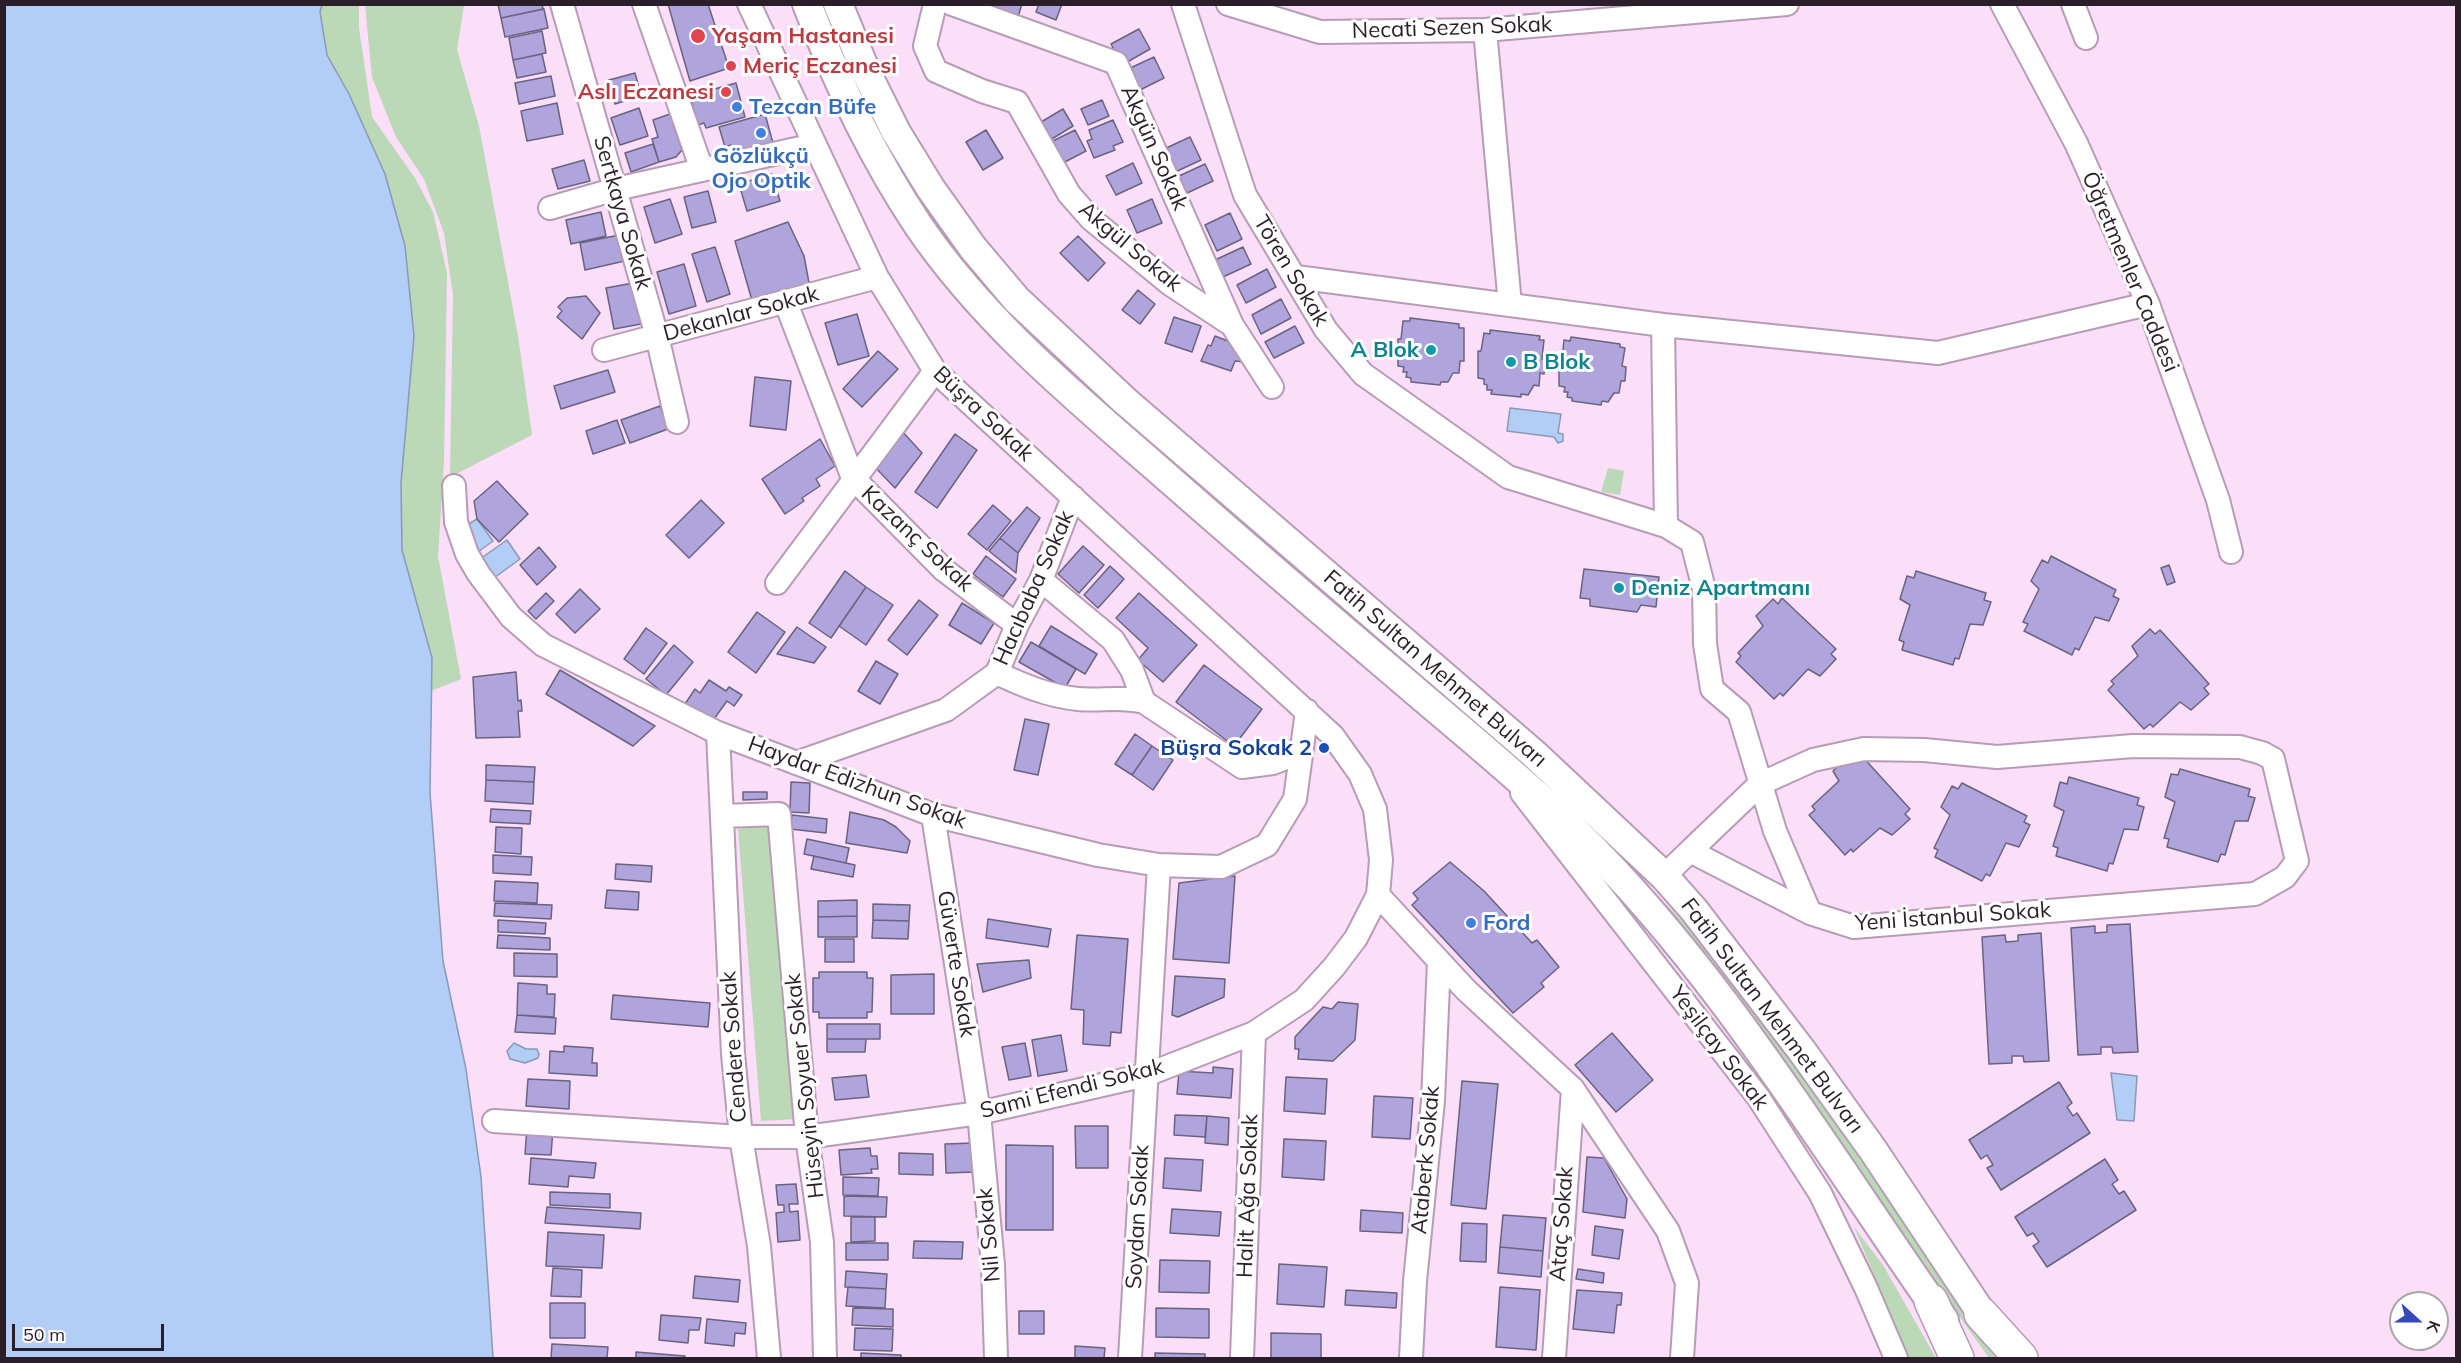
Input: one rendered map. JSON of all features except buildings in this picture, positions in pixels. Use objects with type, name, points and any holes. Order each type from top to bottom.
[{"type":"highway","points":[[1931,1301],[1957,1359]]},
{"type":"highway","points":[[1981,1314],[2021,1359]]},
{"type":"main road","name":"Fatih Sultan Mehmet Bulvarı","points":[[807,4],[838,82],[886,173],[920,227],[985,309],[1063,387],[1500,763],[1572,828],[1622,879],[1711,987],[1791,1096],[1971,1359]]},
{"type":"main road","name":"Fatih Sultan Mehmet Bulvarı","points":[[838,4],[866,72],[902,141],[931,189],[973,248],[1017,300],[1107,385],[1533,753],[1664,876],[1694,910],[1802,1051],[1873,1150],[2013,1359]]},
{"type":"street","name":"Sertkaya Sokak","points":[[562,4],[657,336],[677,422]]},
{"type":"street","points":[[644,4],[702,170]]},
{"type":"street","name":"Büşra Sokak","points":[[749,4],[876,277],[935,371],[1307,711]]},
{"type":"street","name":"Akgül Sokak","points":[[935,4],[925,46],[936,71],[982,91],[1017,102],[1069,194],[1091,219],[1170,284],[1232,324]]},
{"type":"street","name":"Akgün Sokak","points":[[952,4],[1116,63],[1232,324],[1272,387]]},
{"type":"street","name":"Tören Sokak","points":[[1183,4],[1245,195],[1326,330],[1363,374],[1508,477],[1666,526]]},
{"type":"street","name":"Necati Sezen Sokak","points":[[1228,4],[1320,33],[1485,30],[1787,4]]},
{"type":"street","name":"Öğretmenler Caddesi","points":[[2002,4],[2076,143],[2148,304],[2218,500],[2231,552]]},
{"type":"street","points":[[2073,4],[2086,38]]},
{"type":"street","points":[[1485,30],[1510,305]]},
{"type":"street","points":[[550,208],[616,189],[814,145]]},
{"type":"street","name":"Dekanlar Sokak","points":[[604,350],[876,277]]},
{"type":"street","points":[[1296,277],[1663,325],[1938,353],[2148,304]]},
{"type":"street","name":"Kazanç Sokak","points":[[786,303],[853,478],[944,570],[1017,625]]},
{"type":"street","points":[[1663,325],[1666,526],[1692,542],[1704,589],[1705,644],[1712,689],[1738,712],[1775,831],[1810,913]]},
{"type":"street","points":[[777,583],[853,478],[935,371]]},
{"type":"street","name":"Haydar Edizhun Sokak","points":[[454,486],[456,522],[478,573],[511,616],[543,645],[718,733],[933,815],[1098,855],[1159,865],[1221,867],[1267,845],[1295,799],[1307,711]]},
{"type":"street","name":"Hacıbaba Sokak","points":[[796,763],[946,710],[997,674],[1017,625],[1041,580],[1073,497]]},
{"type":"street","points":[[1041,580],[1113,640],[1132,670],[1144,702]]},
{"type":"street","points":[[997,674],[1033,690],[1064,697],[1128,698],[1144,702],[1223,757],[1242,767],[1273,763],[1301,752]]},
{"type":"street","name":"Sami Efendi Sokak","points":[[494,1121],[741,1137],[807,1137],[979,1113],[1146,1075],[1254,1033],[1304,1000],[1335,967],[1356,938],[1378,895],[1381,860],[1375,809],[1360,774],[1333,736],[1307,711]]},
{"type":"street","name":"Cendere Sokak","points":[[718,733],[733,1054],[741,1137],[759,1246],[769,1359]]},
{"type":"street","name":"Yeni İstanbul Sokak","points":[[1690,851],[1810,913],[1854,927],[2255,894],[2285,877],[2297,861],[2272,759],[2262,753],[2241,747],[2133,746],[1997,757],[1924,750],[1864,749],[1813,760],[1760,784]]},
{"type":"street","name":"Yeşilçay Sokak","points":[[1500,763],[1758,1097],[1820,1192],[1866,1288],[1896,1359]]},
{"type":"street","points":[[1664,876],[1760,784]]},
{"type":"street","name":"Hüseyin Soyuer Sokak","points":[[722,816],[779,814],[807,1137],[822,1242],[825,1359]]},
{"type":"street","name":"Güverte Sokak","points":[[933,815],[979,1113]]},
{"type":"street","name":"Soydan Sokak","points":[[1130,1359],[1159,865]]},
{"type":"street","points":[[1378,895],[1466,990],[1573,1089],[1668,1231],[1687,1283],[1682,1359]]},
{"type":"street","name":"Ataberk Sokak","points":[[1411,1359],[1415,1281],[1432,1101],[1439,961]]},
{"type":"street","name":"Halit Ağa Sokak","points":[[1242,1359],[1254,1033]]},
{"type":"street","name":"Ataç Sokak","points":[[1554,1359],[1573,1089]]},
{"type":"street","name":"Nil Sokak","points":[[979,1113],[993,1265],[996,1359]]},
{"type":"green space","points":[[310,5],[359,5],[359,28],[372,117],[415,178],[433,212],[447,273],[444,462],[438,556],[461,679],[421,695]]},
{"type":"green space","points":[[365,5],[464,5],[457,50],[479,126],[518,336],[532,435],[450,477],[453,295],[444,233],[424,179],[396,137],[372,77]]},
{"type":"green space","points":[[1608,468],[1624,471],[1620,495],[1601,492]]},
{"type":"green space","points":[[774,825],[796,1119],[761,1121],[738,829]]},
{"type":"green space","points":[[1664,902],[1710,950],[1835,1120],[1998,1358],[1989,1358]]},
{"type":"green space","points":[[1854,1227],[1883,1265],[1936,1358],[1909,1358]]},
{"type":"water","points":[[5,4],[322,5],[320,12],[327,55],[349,94],[385,174],[405,246],[414,336],[401,483],[402,550],[432,658],[430,793],[443,961],[466,1069],[481,1177],[493,1358],[5,1358]]},
{"type":"water","points":[[1510,408],[1561,414],[1558,433],[1563,434],[1563,441],[1558,443],[1554,437],[1507,431]]},
{"type":"water","points":[[477,519],[493,541],[478,552],[464,527]]},
{"type":"water","points":[[507,540],[520,559],[494,578],[480,559]]},
{"type":"water","points":[[514,1043],[526,1049],[537,1049],[538,1058],[525,1063],[510,1059],[507,1051]]},
{"type":"water","points":[[2111,1073],[2137,1076],[2134,1121],[2117,1120]]},
{"type":"place","name":"Yaşam Hastanesi","points":[[698,36]]},
{"type":"place","name":"Meriç Eczanesi","points":[[731,66]]},
{"type":"place","name":"Aslı Eczanesi","points":[[726,92]]},
{"type":"place","name":"Tezcan Büfe","points":[[737,107]]},
{"type":"place","name":"Gözlükçü Ojo Optik","points":[[761,133]]},
{"type":"place","name":"A Blok","points":[[1431,350]]},
{"type":"place","name":"B Blok","points":[[1511,362]]},
{"type":"place","name":"Deniz Apartmanı","points":[[1619,588]]},
{"type":"place","name":"Büşra Sokak 2","points":[[1324,748]]},
{"type":"place","name":"Ford","points":[[1471,923]]}]
